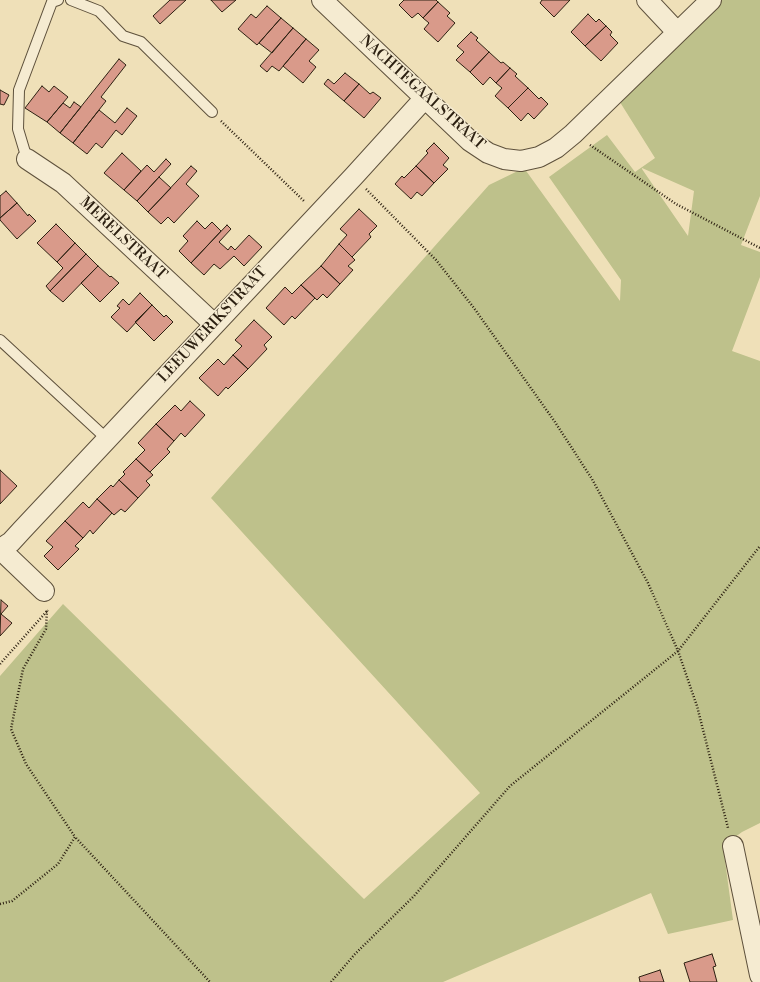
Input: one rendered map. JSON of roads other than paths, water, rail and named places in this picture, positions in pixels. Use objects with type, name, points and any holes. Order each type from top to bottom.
[{"type":"street","name":"NACHTEGAALSTRAAT","points":[[322,0],[424,99],[470,141],[488,153],[504,159],[521,161],[539,157],[556,148],[573,134],[711,0]]},
{"type":"street","points":[[647,0],[677,32]]},
{"type":"street","name":"LEEUWERIKSTRAAT","points":[[0,549],[11,542],[354,176],[424,99]]},
{"type":"street","name":"MERELSTRAAT","points":[[27,159],[63,183],[214,324]]},
{"type":"street","points":[[0,549],[44,591]]},
{"type":"street","points":[[733,846],[760,975]]},
{"type":"lane","points":[[27,159],[18,129],[19,90],[52,2],[58,0]]},
{"type":"lane","points":[[71,0],[99,12],[123,36],[141,42],[212,112]]},
{"type":"lane","points":[[0,340],[107,439]]}]
